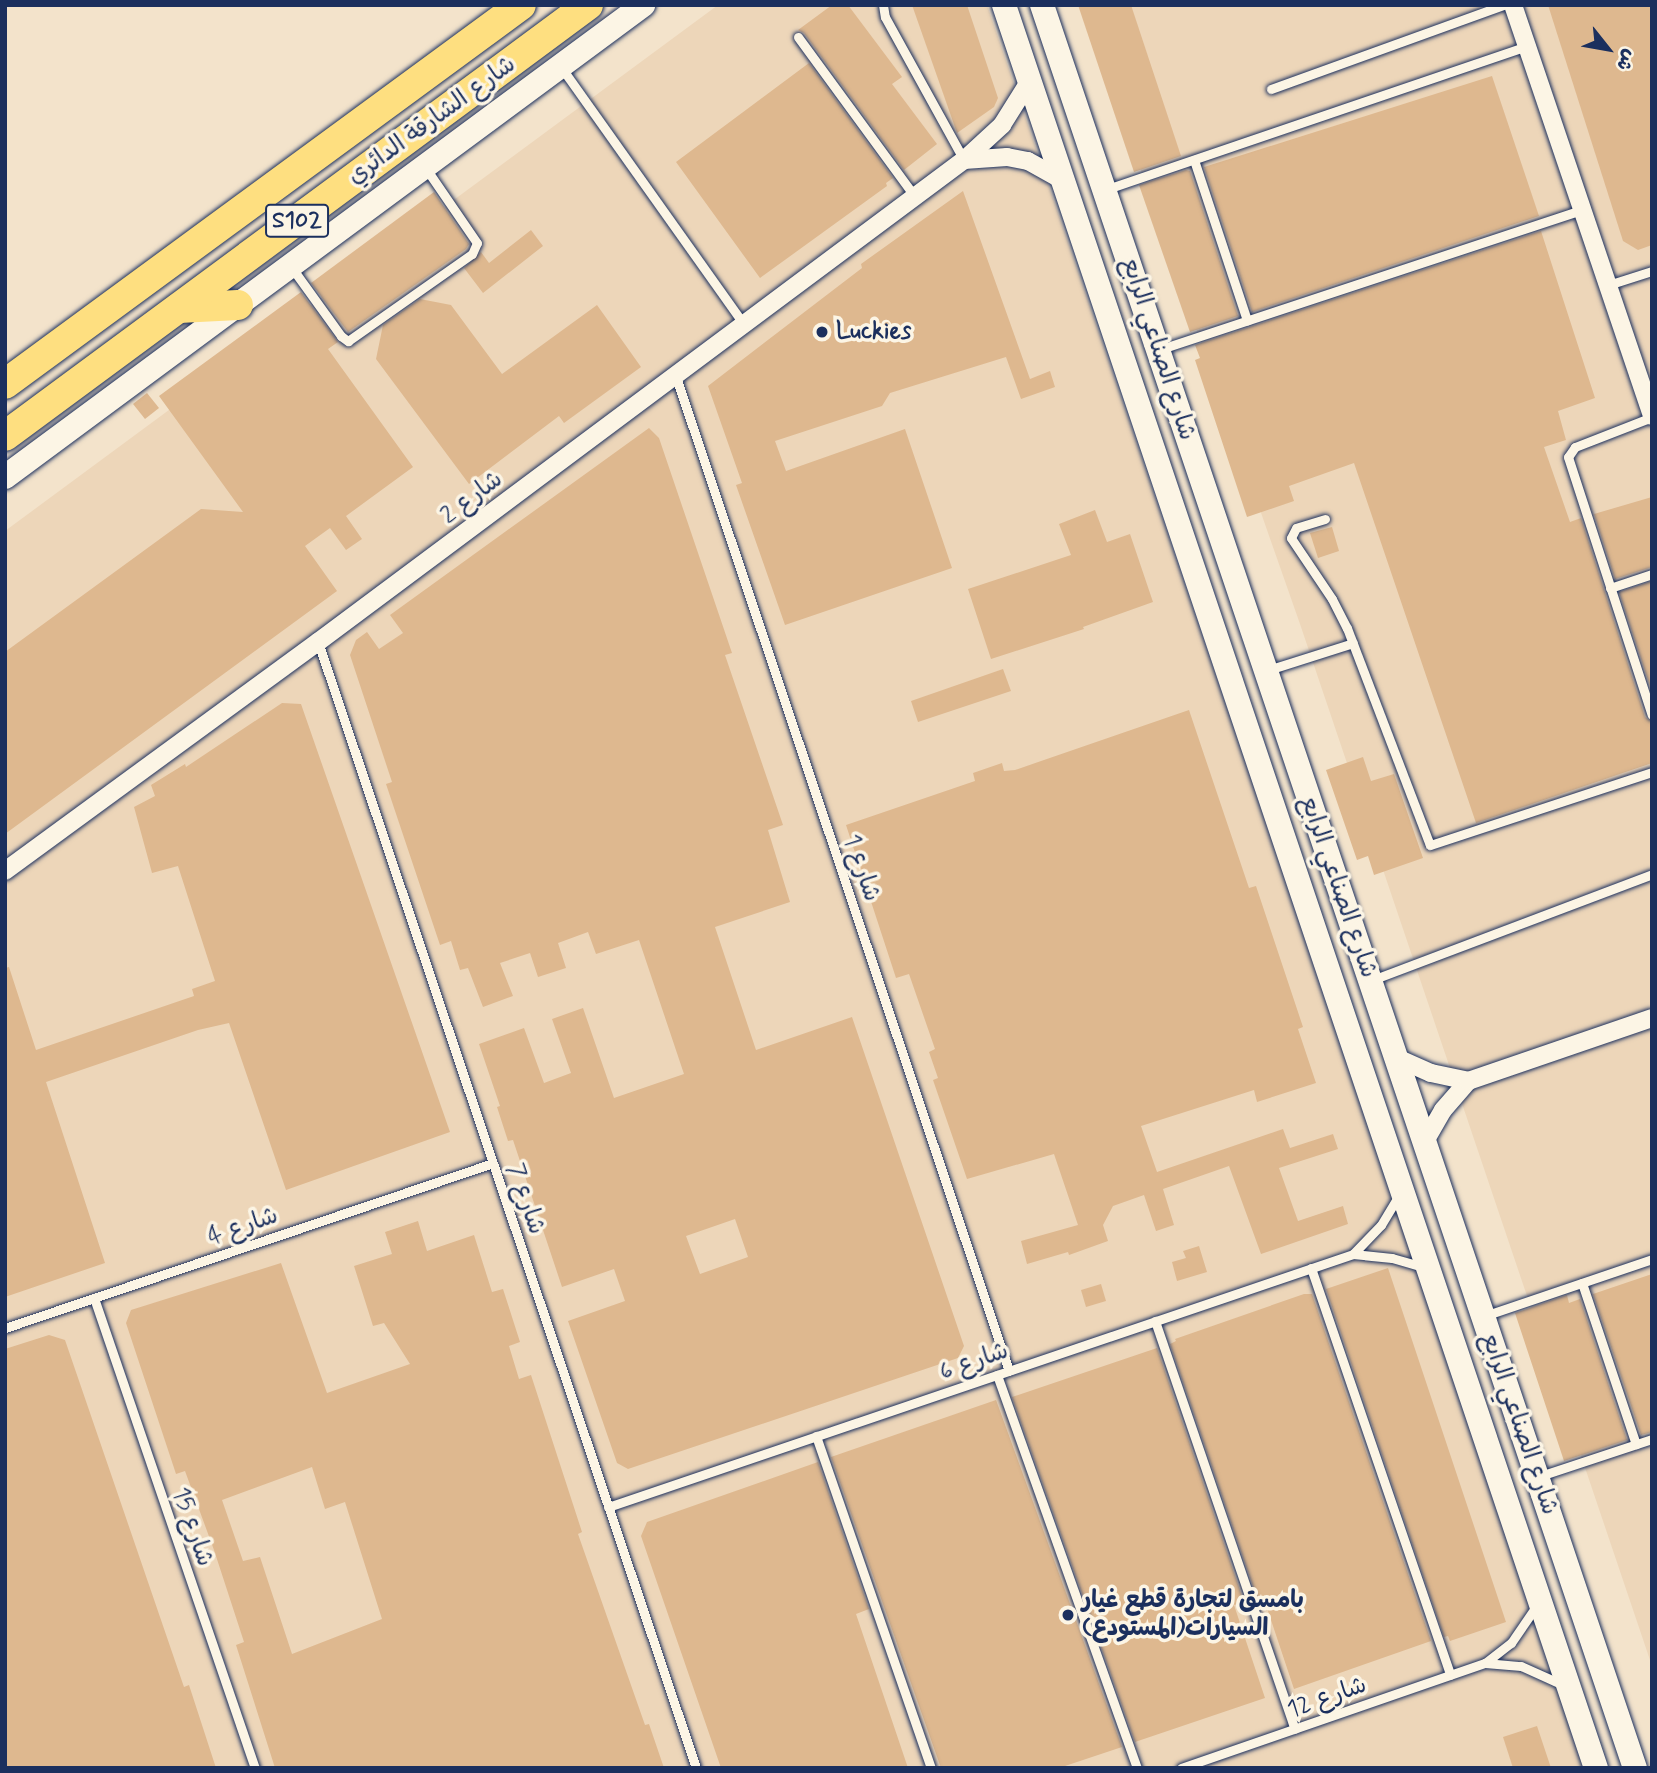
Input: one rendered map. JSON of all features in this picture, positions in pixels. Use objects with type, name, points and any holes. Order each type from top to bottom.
[{"type":"highway","name":"شارع الشارقة الدائري","points":[[5,384],[521,5]]},
{"type":"highway","name":"شارع الشارقة الدائري","points":[[5,436],[588,5]]},
{"type":"highway","points":[[179,308],[238,304]]},
{"type":"main road","points":[[5,477],[643,5]]},
{"type":"main road","name":"شارع الصناعي الرابع","points":[[1004,5],[1596,1768]]},
{"type":"main road","name":"شارع الصناعي الرابع","points":[[1042,5],[1635,1768]]},
{"type":"street","points":[[1513,5],[1652,416]]},
{"type":"street","name":"شارع 2","points":[[5,871],[745,326],[964,160],[1002,125],[1029,82]]},
{"type":"street","points":[[964,160],[986,156],[1028,161],[1065,181]]},
{"type":"street","points":[[1424,1143],[1443,1110],[1468,1081],[1652,1018]]},
{"type":"street","points":[[1397,1058],[1431,1073],[1468,1081]]},
{"type":"lane","points":[[883,5],[885,17],[964,160]]},
{"type":"lane","points":[[1271,89],[1503,5]]},
{"type":"lane","points":[[798,37],[915,197]]},
{"type":"lane","points":[[1105,190],[1526,46]]},
{"type":"lane","points":[[560,66],[745,326]]},
{"type":"lane","points":[[1194,160],[1247,320]]},
{"type":"lane","points":[[291,267],[341,336],[348,341],[356,339],[472,254],[477,243],[425,167]]},
{"type":"lane","points":[[1158,350],[1582,210]]},
{"type":"lane","points":[[1608,285],[1652,271]]},
{"type":"lane","name":"شارع 1","points":[[676,377],[1009,1371]]},
{"type":"lane","points":[[1652,416],[1575,447],[1569,453],[1568,461],[1652,715]]},
{"type":"lane","points":[[1325,519],[1296,528],[1291,538],[1332,599],[1353,643],[1430,845],[1652,772]]},
{"type":"lane","points":[[1610,588],[1652,575]]},
{"type":"lane","name":"شارع 7","points":[[318,642],[696,1768]]},
{"type":"lane","points":[[1265,671],[1353,643]]},
{"type":"lane","points":[[1370,981],[1652,874]]},
{"type":"lane","name":"شارع 4","points":[[5,1328],[493,1163]]},
{"type":"lane","name":"شارع 6","points":[[1353,1254],[1381,1225],[1401,1190]]},
{"type":"lane","name":"شارع 6","points":[[608,1507],[1353,1254],[1392,1258],[1429,1269]]},
{"type":"lane","points":[[1483,1316],[1652,1259]]},
{"type":"lane","points":[[1311,1268],[1450,1675]]},
{"type":"lane","points":[[1582,1283],[1636,1444]]},
{"type":"lane","name":"شارع 15","points":[[94,1298],[255,1768]]},
{"type":"lane","points":[[1155,1321],[1295,1729]]},
{"type":"lane","points":[[997,1375],[1137,1768]]},
{"type":"lane","points":[[816,1436],[931,1768]]},
{"type":"lane","points":[[1537,1477],[1652,1439]]},
{"type":"lane","name":"شارع 12","points":[[1181,1768],[1485,1663],[1511,1643],[1539,1602]]},
{"type":"lane","name":"شارع 12","points":[[1485,1663],[1538,1671],[1569,1688]]},
{"type":"shaded area","points":[[718,5],[987,5],[1589,1768],[5,1768],[5,531]]},
{"type":"shaded area","points":[[1083,5],[1652,5],[1652,1666],[1300,624]]},
{"type":"building","points":[[832,5],[848,5],[902,77],[892,84],[937,144],[904,170],[804,33],[798,30]]},
{"type":"building","points":[[912,5],[967,5],[998,98],[994,107],[957,133]]},
{"type":"building","points":[[1078,5],[1131,5],[1181,156],[1134,172]]},
{"type":"building","points":[[1548,5],[1652,5],[1652,245],[1638,250],[1623,241]]},
{"type":"building","points":[[809,63],[893,178],[886,183],[887,186],[760,278],[676,162]]},
{"type":"building","points":[[1492,76],[1539,216],[1252,312],[1204,167]]},
{"type":"building","points":[[1190,171],[1238,316],[1190,332],[1139,185]]},
{"type":"building","points":[[963,191],[1030,379],[1050,371],[1055,387],[1021,399],[1006,357],[890,393],[882,406],[775,441],[786,471],[905,429],[952,568],[785,625],[736,485],[742,483],[708,386],[862,268],[861,264]]},
{"type":"building","points":[[434,192],[469,244],[466,249],[348,332],[311,283]]},
{"type":"building","points":[[531,230],[543,246],[483,293],[464,268],[481,252],[489,263]]},
{"type":"building","points":[[1541,231],[1595,398],[1558,411],[1566,440],[1544,447],[1570,522],[1581,518],[1645,717],[1652,722],[1652,763],[1476,823],[1354,463],[1289,486],[1294,501],[1247,517],[1195,360],[1200,358],[1195,345]]},
{"type":"building","points":[[301,292],[338,342],[328,349],[413,467],[346,516],[362,539],[346,550],[330,528],[305,546],[337,591],[5,834],[5,652],[201,509],[243,512],[159,396]]},
{"type":"building","points":[[420,299],[451,305],[502,374],[597,305],[641,367],[564,423],[559,416],[469,484],[376,359],[383,325]]},
{"type":"building","points":[[147,393],[159,408],[145,419],[133,404]]},
{"type":"building","points":[[649,428],[659,438],[732,653],[725,655],[783,825],[768,830],[790,902],[715,927],[756,1050],[852,1017],[964,1346],[958,1358],[628,1469],[617,1463],[568,1321],[625,1301],[614,1269],[562,1287],[513,1140],[508,1141],[497,1107],[500,1106],[479,1044],[524,1028],[544,1083],[571,1073],[552,1019],[583,1008],[614,1098],[684,1074],[639,940],[596,954],[588,932],[558,943],[566,968],[538,977],[530,953],[500,963],[513,996],[483,1007],[468,968],[460,970],[451,941],[440,945],[386,784],[392,782],[350,655],[356,640],[367,632],[379,649],[403,633],[390,615]],"holes":[[[735,1219],[748,1257],[700,1274],[686,1236]]]},
{"type":"building","points":[[1652,497],[1652,567],[1615,579],[1594,514]]},
{"type":"building","points":[[1095,510],[1107,542],[1130,534],[1153,602],[1083,627],[1084,629],[991,659],[968,589],[1071,555],[1059,524]]},
{"type":"building","points":[[1332,527],[1339,551],[1318,558],[1310,533]]},
{"type":"building","points":[[1652,581],[1652,692],[1619,592]]},
{"type":"building","points":[[1003,669],[1011,691],[918,722],[911,701]]},
{"type":"building","points":[[282,703],[301,704],[450,1132],[286,1190],[229,1023],[198,1030],[46,1082],[105,1263],[5,1297],[5,968],[9,967],[36,1050],[194,996],[192,989],[215,981],[178,866],[152,873],[134,807],[155,796],[151,785],[185,764],[186,767]]},
{"type":"building","points":[[1189,710],[1249,888],[1256,886],[1303,1027],[1298,1029],[1316,1083],[1257,1102],[1254,1090],[1141,1126],[1157,1172],[1283,1129],[1290,1148],[1333,1134],[1338,1149],[1279,1168],[1298,1221],[1343,1206],[1348,1224],[1261,1254],[1229,1166],[1163,1189],[1174,1225],[1156,1231],[1144,1195],[1113,1206],[1103,1225],[1108,1241],[1069,1255],[1068,1252],[1027,1264],[1021,1241],[1078,1225],[1054,1154],[967,1179],[933,1080],[938,1078],[929,1052],[935,1049],[909,974],[896,978],[846,825],[975,781],[973,773],[1002,763],[1004,771],[1015,770]]},
{"type":"building","points":[[1363,757],[1371,781],[1394,774],[1423,858],[1374,875],[1368,856],[1357,860],[1326,770]]},
{"type":"building","points":[[418,1221],[427,1251],[474,1235],[492,1292],[503,1289],[520,1342],[509,1346],[519,1379],[531,1375],[582,1532],[578,1534],[645,1725],[649,1724],[664,1768],[275,1768],[236,1645],[244,1642],[214,1550],[185,1471],[176,1474],[126,1323],[131,1310],[281,1263],[327,1393],[410,1364],[384,1323],[373,1326],[354,1266],[392,1254],[385,1232]],"holes":[[[312,1467],[325,1509],[345,1502],[382,1619],[292,1654],[260,1557],[243,1561],[222,1500]]]},
{"type":"building","points":[[1199,1246],[1207,1272],[1177,1281],[1172,1262],[1186,1258],[1183,1251]]},
{"type":"building","points":[[1388,1268],[1506,1622],[1450,1641],[1448,1636],[1444,1637],[1326,1289]]},
{"type":"building","points":[[1652,1274],[1652,1432],[1641,1435],[1593,1294]]},
{"type":"building","points":[[1101,1284],[1106,1301],[1086,1307],[1081,1290]]},
{"type":"building","points":[[1304,1294],[1312,1294],[1431,1641],[1294,1689],[1263,1596],[1257,1598],[1170,1344],[1176,1341],[1175,1339]]},
{"type":"building","points":[[1567,1295],[1569,1303],[1580,1299],[1627,1440],[1564,1461],[1515,1313]]},
{"type":"building","points":[[49,1335],[65,1340],[184,1687],[189,1685],[216,1768],[5,1768],[5,1349]]},
{"type":"building","points":[[1157,1348],[1244,1602],[1234,1605],[1265,1698],[1135,1742],[1012,1397]]},
{"type":"building","points":[[996,1400],[1122,1747],[1059,1768],[941,1768],[831,1457]]},
{"type":"building","points":[[818,1462],[869,1609],[856,1614],[908,1768],[721,1768],[641,1536],[647,1522]]},
{"type":"building","points":[[1537,1726],[1551,1768],[1513,1768],[1503,1737]]},
{"type":"place","name":"Luckies","points":[[822,332]]},
{"type":"place","name":"بامسق لتجارة قطع غيار السيارات(المستودع)","points":[[1068,1615]]}]
